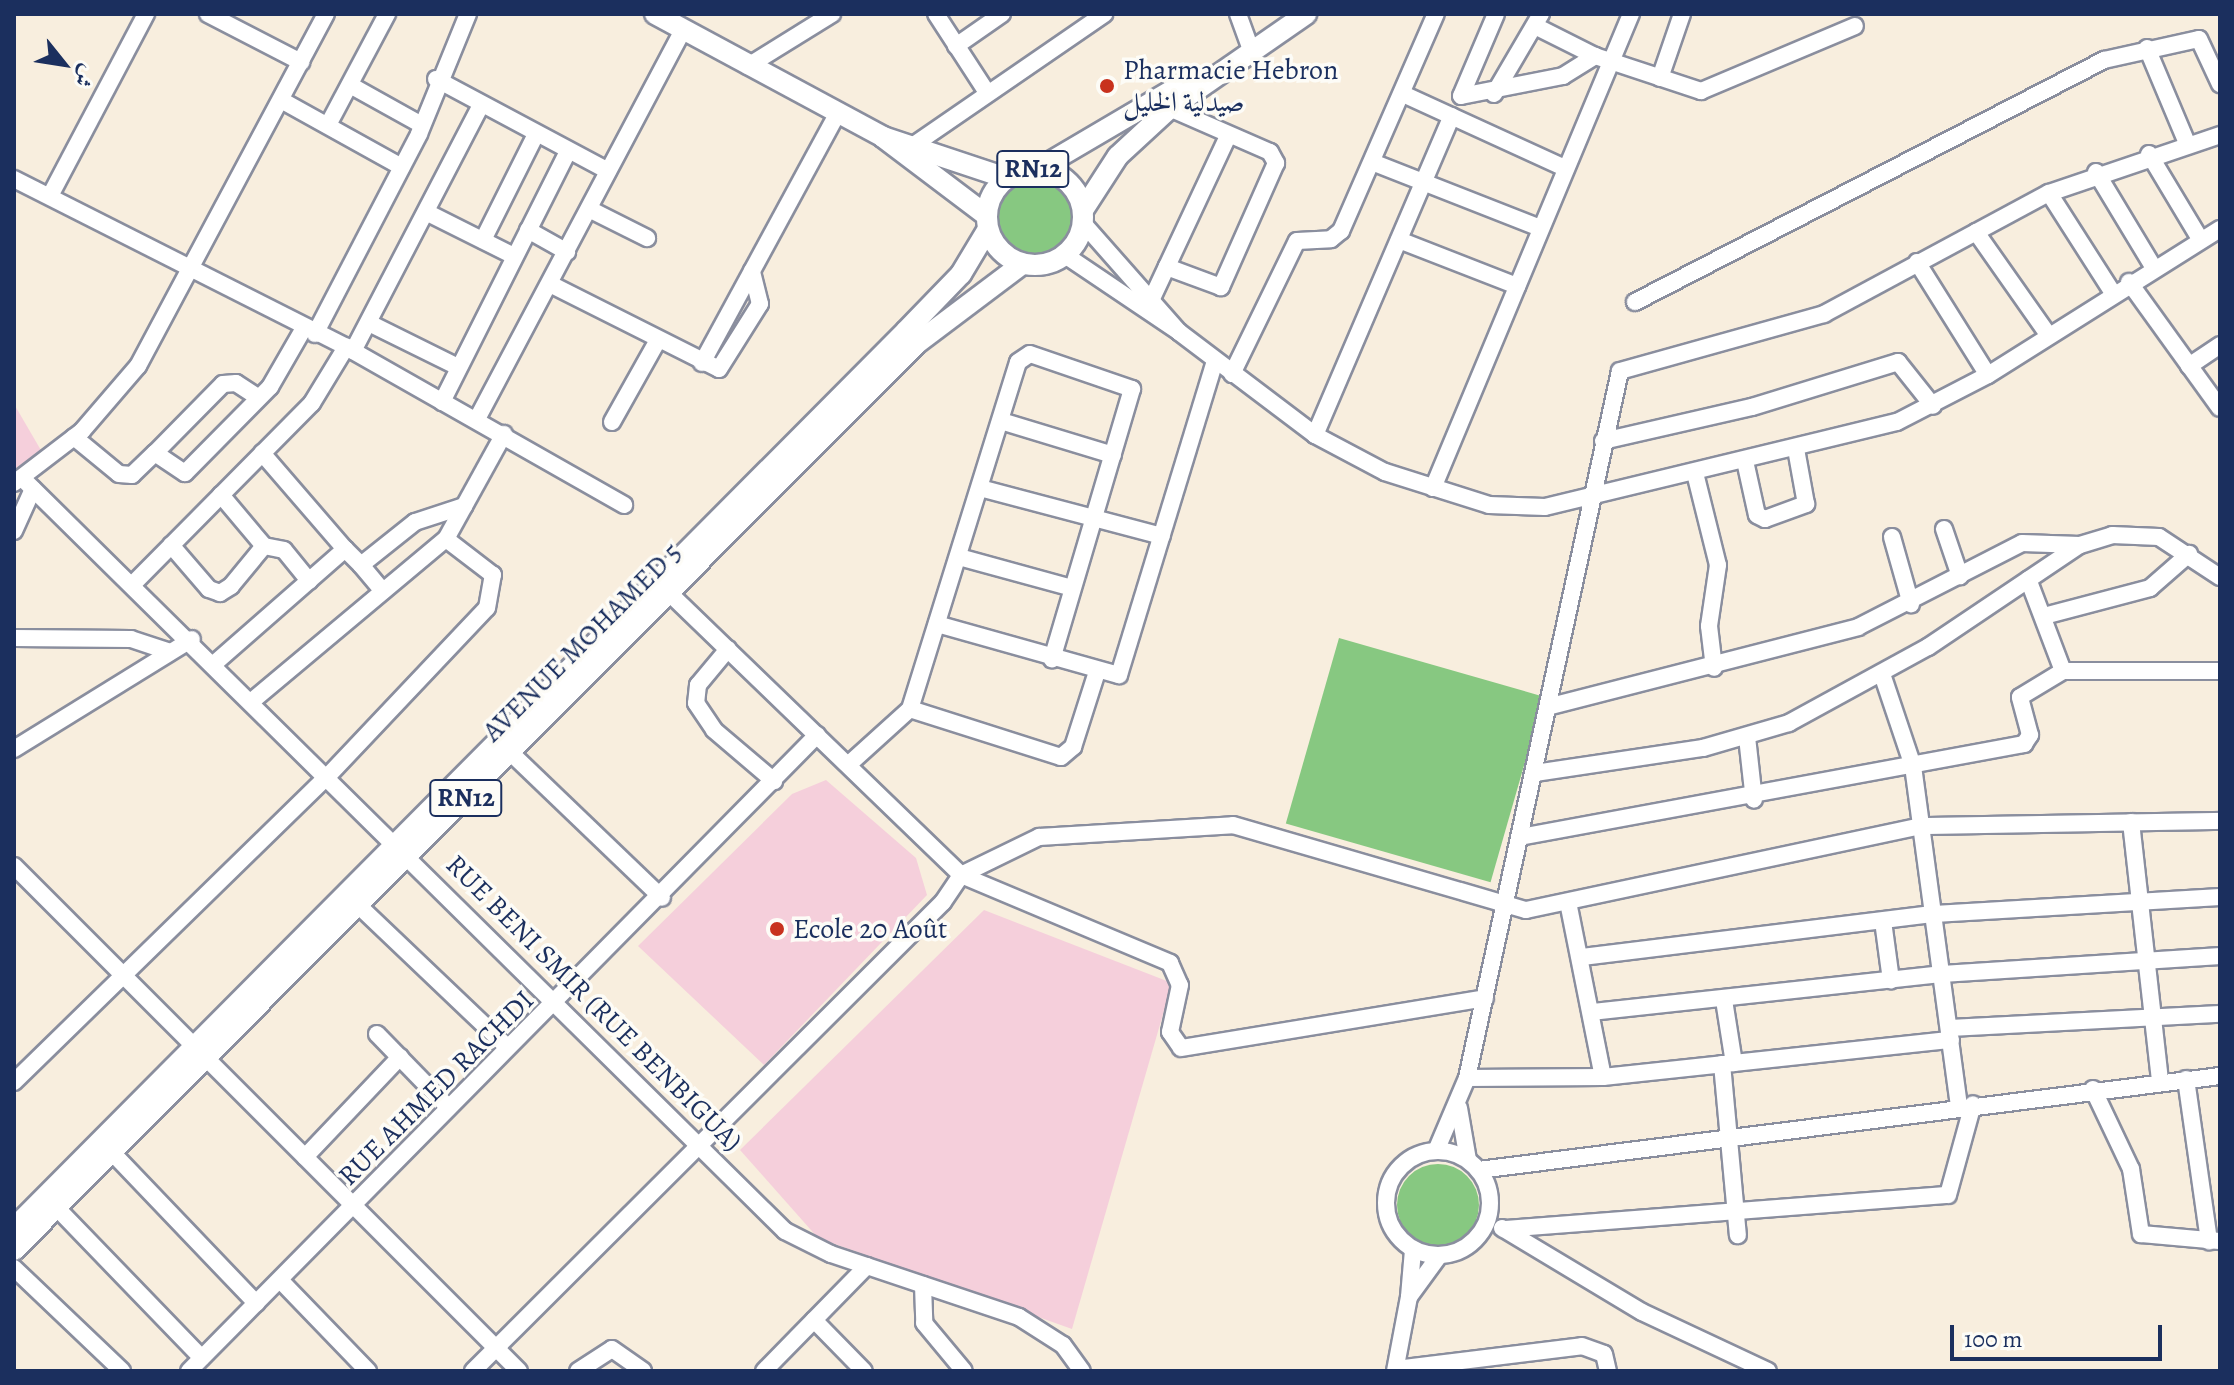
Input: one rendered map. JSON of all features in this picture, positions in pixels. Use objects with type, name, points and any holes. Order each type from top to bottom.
[{"type":"main road","name":"RN12","points":[[911,338],[961,274],[1006,178],[1040,168],[1162,106],[1248,44],[1281,14]]},
{"type":"main road","name":"RN12","points":[[1248,44],[1306,14]]},
{"type":"main road","points":[[669,19],[748,66],[906,150],[987,222]]},
{"type":"main road","name":"RN12","points":[[911,338],[1022,264],[1065,255],[1083,216],[1118,156],[1162,106]]},
{"type":"main road","points":[[906,150],[1006,178]]},
{"type":"main road","name":"RN12","points":[[1040,168],[1064,177],[1083,216]]},
{"type":"main road","name":"RN12","points":[[987,222],[1000,251],[1022,264]]},
{"type":"main road","name":"AVENUE MOHAMED 5","points":[[200,1054],[911,338]]},
{"type":"main road","name":"AVENUE MOHAMED 5","points":[[14,1228],[358,905],[402,849],[511,753],[664,587]]},
{"type":"main road","name":"AVENUE MOHAMED 5","points":[[14,1250],[55,1206],[105,1144]]},
{"type":"street","points":[[50,196],[146,14]]},
{"type":"street","points":[[208,14],[301,62]]},
{"type":"street","points":[[14,531],[23,484],[74,437],[138,366],[326,14]]},
{"type":"street","points":[[328,125],[387,14]]},
{"type":"street","points":[[155,453],[185,473],[259,398],[310,331],[402,167],[422,125],[436,79],[468,14]]},
{"type":"street","points":[[748,66],[832,14]]},
{"type":"street","points":[[936,14],[986,91]]},
{"type":"street","points":[[956,46],[1002,14]]},
{"type":"street","points":[[906,150],[986,91],[1104,14]]},
{"type":"street","points":[[1238,14],[1248,44]]},
{"type":"street","points":[[1232,374],[1297,241],[1336,236],[1403,94],[1436,14]]},
{"type":"street","points":[[1496,14],[1461,96],[1494,94],[1563,76],[1603,59]]},
{"type":"street","points":[[1433,488],[1565,168],[1603,59],[1631,14]]},
{"type":"street","points":[[1660,78],[1682,14]]},
{"type":"street","points":[[477,419],[608,171],[669,19]]},
{"type":"street","points":[[1494,94],[1539,20],[1603,59],[1660,78],[1711,88],[1855,26]]},
{"type":"street","points":[[1635,302],[2077,73],[2147,48],[2199,39],[2220,84]]},
{"type":"street","points":[[2147,48],[2187,143]]},
{"type":"street","points":[[436,79],[608,171]]},
{"type":"street","points":[[350,85],[422,125]]},
{"type":"street","points":[[1403,94],[1565,168]]},
{"type":"street","points":[[281,100],[402,167]]},
{"type":"street","points":[[134,583],[322,389],[369,323],[481,105]]},
{"type":"street","points":[[1162,106],[1227,138],[1270,152],[1276,163],[1245,239],[1216,290],[1167,267]]},
{"type":"street","points":[[702,363],[838,113]]},
{"type":"street","points":[[1315,435],[1452,116]]},
{"type":"street","points":[[483,240],[536,134]]},
{"type":"street","points":[[1459,1108],[1473,1165],[1487,1186],[1487,1221],[1468,1246],[1439,1256],[1413,1250],[1391,1228],[1386,1194],[1404,1164],[1436,1151],[1459,1108],[1551,706],[1589,498],[1620,371],[1824,314],[2049,193],[2096,172],[2149,154],[2219,137]]},
{"type":"street","points":[[1149,305],[1227,138]]},
{"type":"street","points":[[442,402],[568,151]]},
{"type":"street","points":[[2149,154],[2200,239]]},
{"type":"street","points":[[1372,162],[1540,228]]},
{"type":"street","points":[[2096,172],[2154,268]]},
{"type":"street","points":[[14,179],[350,349],[624,505]]},
{"type":"street","points":[[2049,193],[2113,293]]},
{"type":"street","points":[[589,209],[647,238]]},
{"type":"street","points":[[426,212],[514,256]]},
{"type":"street","points":[[1083,216],[1149,305]]},
{"type":"street","points":[[1065,255],[1149,305],[1215,361],[1315,435],[1433,488],[1489,505],[1545,507],[1796,449],[1933,406],[1988,375],[2047,333],[2129,282],[2220,229]]},
{"type":"street","points":[[528,230],[567,252]]},
{"type":"street","points":[[1976,232],[2047,333]]},
{"type":"street","points":[[1399,240],[1517,286]]},
{"type":"street","points":[[1917,262],[1988,375]]},
{"type":"street","points":[[550,284],[702,363],[724,368],[756,315],[760,295],[752,271]]},
{"type":"street","points":[[2129,282],[2218,402]]},
{"type":"street","points":[[369,323],[458,367]]},
{"type":"street","points":[[612,422],[658,340]]},
{"type":"street","points":[[2189,366],[2220,345]]},
{"type":"street","points":[[848,765],[910,709],[1023,357],[1072,367],[1132,389],[1052,659]]},
{"type":"street","points":[[937,624],[1097,672],[1123,669],[1215,361]]},
{"type":"street","points":[[1603,441],[1752,407],[1898,362],[1933,406]]},
{"type":"street","points":[[74,437],[126,476],[155,453],[223,384],[236,383],[259,398]]},
{"type":"street","points":[[1001,421],[1113,455]]},
{"type":"street","points":[[252,701],[446,539],[504,434]]},
{"type":"street","points":[[1745,461],[1757,515],[1765,519],[1806,504],[1796,449]]},
{"type":"street","points":[[262,453],[383,591]]},
{"type":"street","points":[[1695,473],[1718,565],[1709,626],[1714,668]]},
{"type":"street","name":"RUE BENI SMIR (RUE BENBIGUA)","points":[[23,484],[192,639],[326,778],[559,1001],[785,1231],[867,1266],[1019,1317],[1075,1368]]},
{"type":"street","points":[[980,488],[1162,536]]},
{"type":"street","points":[[221,495],[264,546],[284,550],[309,581]]},
{"type":"street","points":[[361,565],[415,522],[464,506]]},
{"type":"street","points":[[1944,529],[1960,576]]},
{"type":"street","points":[[1551,706],[1714,668],[1858,627],[1911,604],[2022,543],[2080,545],[2140,534],[2189,554],[2218,572]]},
{"type":"street","points":[[1892,537],[1911,604]]},
{"type":"street","points":[[14,1082],[121,973],[326,778],[487,608],[493,575],[446,539]]},
{"type":"street","points":[[171,545],[220,593],[264,546]]},
{"type":"street","points":[[1535,773],[1747,737],[1882,674],[2080,545]]},
{"type":"street","points":[[215,663],[345,549]]},
{"type":"street","points":[[2044,616],[2150,588],[2189,554]]},
{"type":"street","points":[[959,557],[1072,588]]},
{"type":"street","points":[[2028,579],[2063,671]]},
{"type":"street","points":[[664,587],[961,875],[1170,963],[1180,985],[1170,1032],[1181,1048],[1485,998]]},
{"type":"street","points":[[14,638],[131,639],[170,652]]},
{"type":"street","points":[[14,749],[192,639]]},
{"type":"street","points":[[728,649],[698,685],[696,703],[714,730],[774,781]]},
{"type":"street","points":[[1520,837],[1754,800],[2024,744],[2030,735],[2024,689],[2063,671],[2220,671]]},
{"type":"street","points":[[910,709],[1061,757],[1073,747],[1097,672]]},
{"type":"street","points":[[1504,1229],[1736,1208],[1948,1195],[1966,1105],[1951,1034],[1913,766],[1882,674]]},
{"type":"street","name":"RUE AHMED RACHDI","points":[[189,1371],[355,1207],[507,1047],[559,1001],[662,898],[817,735]]},
{"type":"street","points":[[1747,737],[1754,800]]},
{"type":"street","points":[[511,753],[662,898]]},
{"type":"street","points":[[2131,822],[2157,1019],[2160,1081]]},
{"type":"street","points":[[473,1371],[943,902],[961,875],[1039,837],[1212,823],[1258,830],[1505,910],[1568,902],[1921,826],[2220,822]]},
{"type":"street","points":[[14,866],[519,1371]]},
{"type":"street","points":[[1582,957],[1934,914],[2220,897]]},
{"type":"street","points":[[1568,902],[1582,957],[1603,1077]]},
{"type":"street","points":[[358,905],[507,1047]]},
{"type":"street","points":[[1883,921],[1891,980]]},
{"type":"street","points":[[1592,1012],[1942,974],[2220,956]]},
{"type":"street","points":[[1724,1000],[1738,1235]]},
{"type":"street","points":[[1467,1078],[1603,1077],[1951,1034],[2220,1014]]},
{"type":"street","points":[[377,1034],[448,1107]]},
{"type":"street","points":[[305,1157],[400,1057]]},
{"type":"street","points":[[1436,1151],[1473,1165],[1730,1140],[1966,1105],[2220,1076]]},
{"type":"street","points":[[2093,1089],[2131,1169],[2141,1234],[2215,1241],[2186,1079]]},
{"type":"street","points":[[105,1144],[256,1303]]},
{"type":"street","points":[[55,1206],[202,1358]]},
{"type":"street","points":[[1487,1221],[1642,1312],[1760,1369]]},
{"type":"street","points":[[1413,1250],[1409,1297],[1395,1370],[1582,1346],[1604,1354],[1608,1371]]},
{"type":"street","points":[[1409,1297],[1439,1256]]},
{"type":"street","points":[[765,1370],[867,1266]]},
{"type":"street","points":[[14,1268],[113,1368]]},
{"type":"street","points":[[280,1280],[368,1371]]},
{"type":"street","points":[[923,1285],[924,1323],[964,1371]]},
{"type":"street","points":[[814,1320],[864,1371]]},
{"type":"street","points":[[578,1371],[612,1349],[643,1371]]},
{"type":"shaded area","points":[[14,404],[42,452],[14,469]]},
{"type":"shaded area","name":"Ecole 20 Août","points":[[826,780],[916,858],[927,895],[764,1065],[638,946],[792,794]]},
{"type":"shaded area","points":[[984,910],[1172,983],[1072,1329],[818,1238],[740,1150]]},
{"type":"green space","points":[[1036,178],[1051,181],[1064,189],[1072,202],[1075,217],[1072,232],[1064,245],[1051,253],[1036,256],[1021,253],[1008,245],[1000,232],[997,217],[1000,202],[1008,189],[1021,181]]},
{"type":"green space","points":[[1339,638],[1544,697],[1491,882],[1286,824]]},
{"type":"green space","points":[[1438,1164],[1454,1167],[1467,1176],[1476,1189],[1479,1205],[1476,1221],[1467,1234],[1454,1243],[1438,1246],[1422,1243],[1409,1234],[1400,1221],[1397,1205],[1400,1189],[1409,1176],[1422,1167]]},
{"type":"place","name":"Pharmacie Hebron صيدلية الخليل","points":[[1107,86]]},
{"type":"place","name":"Ecole 20 Août","points":[[777,929]]}]
